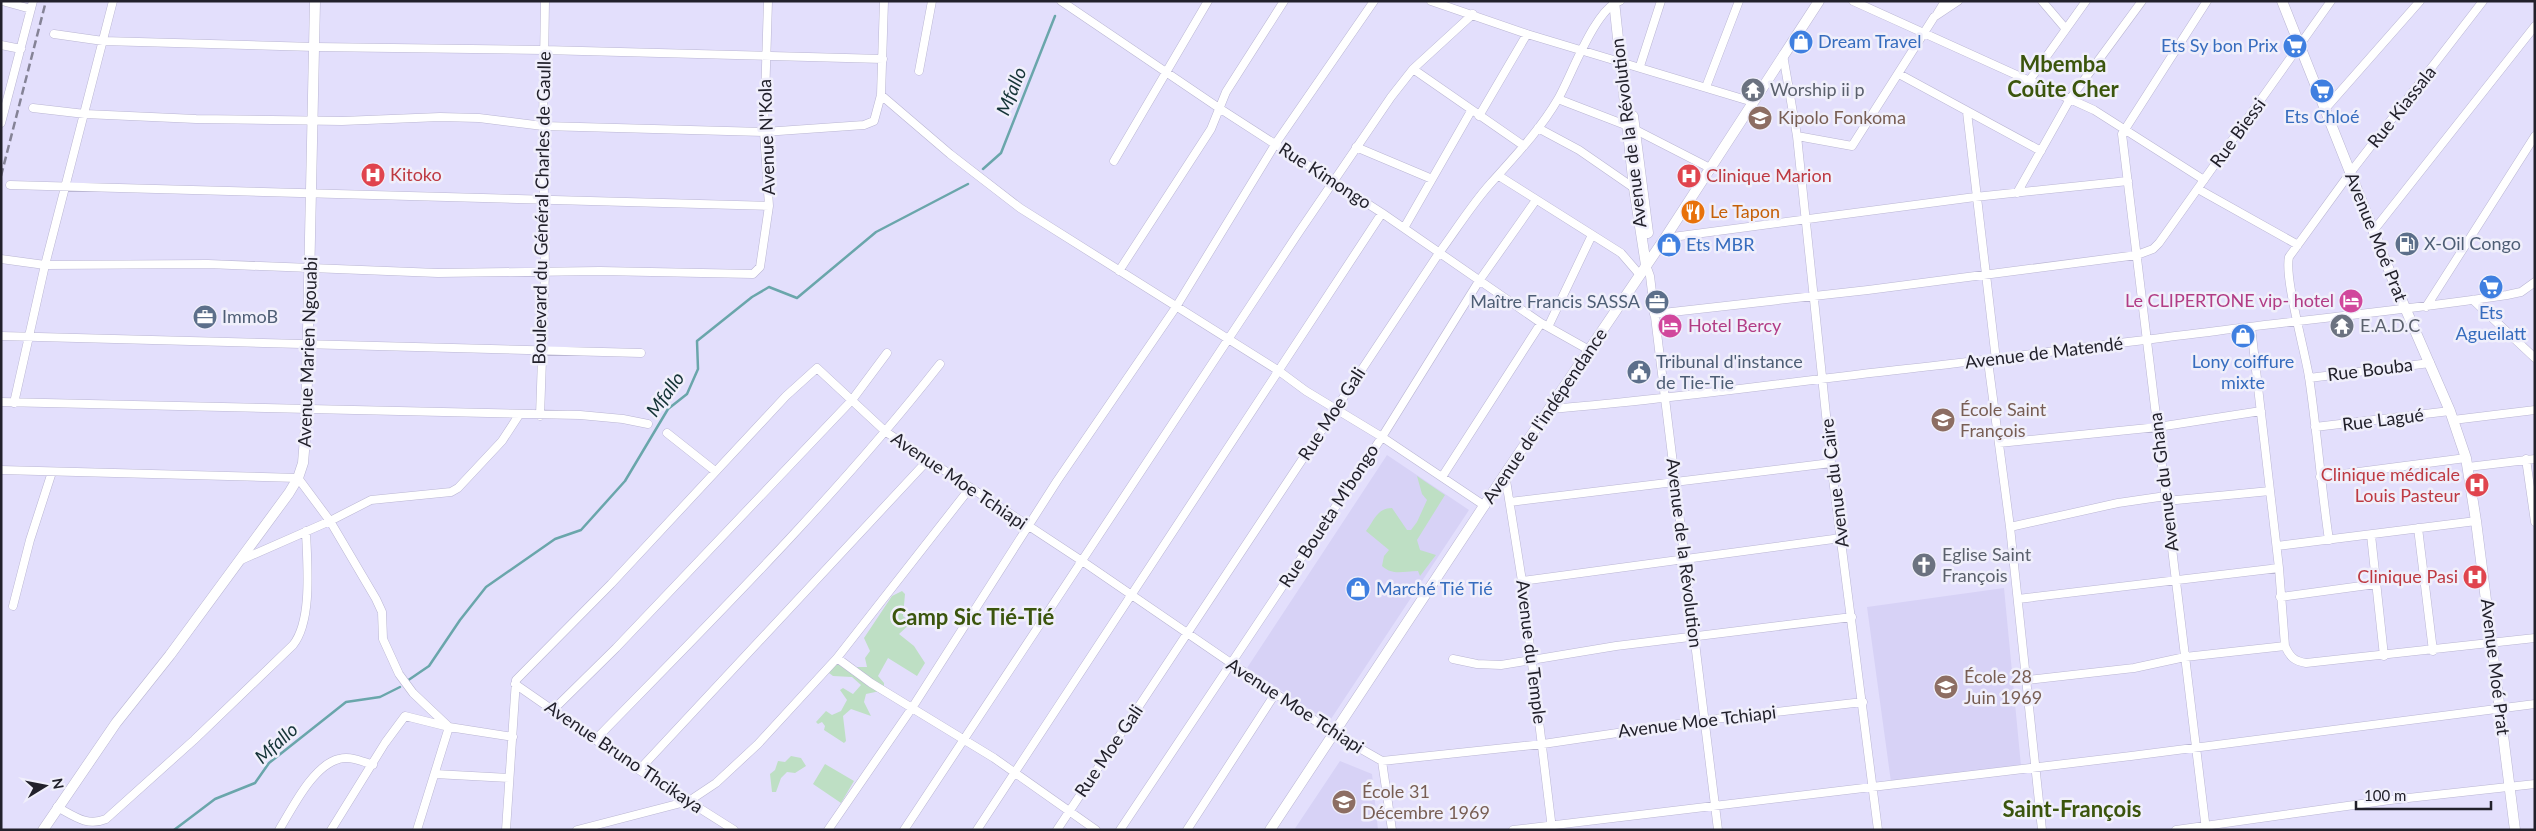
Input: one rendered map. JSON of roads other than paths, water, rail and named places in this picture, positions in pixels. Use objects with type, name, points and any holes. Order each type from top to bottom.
[{"type":"street","points":[[1,123],[2,113],[32,5],[2,1]]},
{"type":"street","points":[[14,403],[45,265],[113,1]]},
{"type":"street","name":"Avenue Marien Ngouabi","points":[[43,830],[116,723],[241,560],[298,478],[306,445],[315,1]]},
{"type":"street","name":"Boulevard du Général Charles de Gaulle","points":[[540,416],[545,272],[543,126],[545,1]]},
{"type":"street","name":"Avenue N'Kola","points":[[545,272],[752,274],[757,272],[768,227],[769,206],[764,132],[768,1]]},
{"type":"street","points":[[33,108],[85,114],[187,119],[313,120],[440,117],[479,118],[543,126],[764,132],[864,125],[874,121],[882,95],[884,1]]},
{"type":"street","points":[[919,71],[932,1]]},
{"type":"street","name":"Rue Kimongo","points":[[1061,1],[1166,73],[1382,213],[1545,325],[1589,350]]},
{"type":"street","points":[[1114,161],[1208,1]]},
{"type":"street","points":[[1119,271],[1211,129],[1226,92],[1284,1]]},
{"type":"street","points":[[828,830],[912,708],[1029,528],[1057,481],[1176,307],[1276,143],[1374,1]]},
{"type":"street","points":[[1431,1],[1527,34],[1640,66],[1753,102]]},
{"type":"street","points":[[1640,66],[1662,1]]},
{"type":"street","points":[[1706,87],[1739,1]]},
{"type":"street","name":"Avenue de l'indépendance","points":[[1270,830],[1505,474],[1589,350],[1645,275],[1649,261],[1819,1]]},
{"type":"street","points":[[1853,1],[2070,99],[2204,180]]},
{"type":"street","points":[[1797,136],[1852,146],[1945,1]]},
{"type":"street","points":[[1934,18],[1958,1]]},
{"type":"street","points":[[2042,1],[2065,28]]},
{"type":"street","points":[[2029,81],[2086,1]]},
{"type":"street","points":[[2016,193],[2070,99],[2142,1]]},
{"type":"street","points":[[2124,132],[2208,1]]},
{"type":"street","name":"Avenue Moé Prat","points":[[2282,1],[2406,310],[2452,416],[2467,462],[2501,709],[2515,830]]},
{"type":"street","name":"Rue Biessi","points":[[2137,255],[2153,249],[2159,243],[2331,1]]},
{"type":"street","points":[[2325,109],[2420,1]]},
{"type":"street","name":"Rue Kiassala","points":[[2329,540],[2309,378],[2297,322],[2288,261],[2350,173],[2483,1]]},
{"type":"street","name":"Rue Moe Gali","points":[[1057,830],[1439,253],[1558,100],[1581,49],[1617,2]]},
{"type":"street","name":"Avenue de la Révolution","points":[[1617,2],[1631,128],[1649,261]]},
{"type":"street","points":[[904,830],[1356,147],[1413,69],[1473,14]]},
{"type":"street","points":[[2374,230],[2535,26]]},
{"type":"street","points":[[54,34],[103,41],[882,59]]},
{"type":"street","points":[[1479,116],[1527,34]]},
{"type":"street","points":[[1,45],[20,49]]},
{"type":"street","name":"Avenue du Caire","points":[[1783,54],[1797,136],[1831,463],[1874,786],[1878,830]]},
{"type":"street","points":[[1413,69],[1524,146]]},
{"type":"street","points":[[1899,74],[2041,151]]},
{"type":"street","points":[[882,95],[950,154],[1020,208],[1382,437],[1485,506]]},
{"type":"street","points":[[1558,100],[1631,128],[1710,168]]},
{"type":"street","points":[[1404,228],[1471,111]]},
{"type":"street","points":[[1967,112],[1999,443],[2028,680],[2042,830]]},
{"type":"street","points":[[1538,128],[1579,150],[1634,188]]},
{"type":"street","name":"Avenue de la Révolution","points":[[1631,128],[1634,188],[1649,261]]},
{"type":"street","name":"Avenue du Ghana","points":[[2124,132],[2128,181],[2206,828]]},
{"type":"street","points":[[2426,307],[2535,136]]},
{"type":"street","points":[[1356,147],[1432,179]]},
{"type":"street","points":[[1499,176],[1621,253],[1645,275]]},
{"type":"street","points":[[1665,238],[2016,193],[2128,181]]},
{"type":"street","points":[[10,185],[426,198],[544,198],[769,206]]},
{"type":"street","points":[[2198,189],[2298,245]]},
{"type":"street","name":"Rue Boueta M'bongo","points":[[1120,830],[1178,740],[1231,664],[1382,437],[1479,281],[1536,200]]},
{"type":"street","points":[[976,830],[1132,597],[1382,213]]},
{"type":"street","points":[[1442,477],[1545,325],[1592,235]]},
{"type":"street","points":[[1654,314],[2137,255]]},
{"type":"street","points":[[1,259],[45,265],[208,264],[438,273],[545,272]]},
{"type":"street","name":"Avenue de la Révolution","points":[[1645,275],[1654,314],[1718,830]]},
{"type":"street","name":"Avenue de Matendé","points":[[1550,409],[1665,398],[2406,310],[2521,292],[2535,282]]},
{"type":"street","points":[[2473,300],[2535,358]]},
{"type":"street","points":[[2251,327],[2279,568],[2284,646],[2289,656],[2296,661],[2306,663],[2433,651],[2535,638]]},
{"type":"street","points":[[1,336],[29,339],[253,341],[640,353]]},
{"type":"street","points":[[553,710],[616,648],[852,400],[887,353]]},
{"type":"street","name":"Rue Bouba","points":[[2309,378],[2430,363]]},
{"type":"street","points":[[596,739],[744,588],[886,432],[940,364]]},
{"type":"street","name":"Avenue Moe Tchiapi","points":[[715,471],[802,379],[817,368],[886,432],[1132,597],[1188,632],[1231,664],[1333,733],[1382,761],[1543,744],[1705,720],[1863,702]]},
{"type":"street","points":[[1,402],[606,417],[648,424]]},
{"type":"street","name":"Rue Lagué","points":[[2315,427],[2535,410]]},
{"type":"street","points":[[1999,443],[2158,427],[2261,411]]},
{"type":"street","points":[[241,560],[330,521],[371,500],[451,492],[464,482],[502,441],[519,415]]},
{"type":"street","points":[[506,830],[516,682],[611,584],[715,471],[667,433]]},
{"type":"street","points":[[2320,477],[2467,462],[2531,459],[2535,522]]},
{"type":"street","points":[[639,770],[928,460]]},
{"type":"street","points":[[1510,502],[1831,463]]},
{"type":"street","points":[[1,470],[298,478],[330,521],[376,599],[382,612],[383,639],[399,674],[413,693],[449,727]]},
{"type":"street","points":[[13,606],[30,540],[52,472]]},
{"type":"street","name":"Avenue du Temple","points":[[1505,474],[1522,581],[1552,827]]},
{"type":"street","points":[[577,830],[689,801],[716,783],[758,744],[837,658],[970,488]]},
{"type":"street","points":[[2010,527],[2118,503],[2270,491]]},
{"type":"street","points":[[2276,546],[2476,521]]},
{"type":"street","points":[[2418,528],[2433,651]]},
{"type":"street","points":[[57,807],[87,823],[96,823],[106,819],[220,715],[293,645],[300,636],[304,626],[308,572],[306,531]]},
{"type":"street","points":[[2371,535],[2384,656]]},
{"type":"street","points":[[1522,581],[1841,538]]},
{"type":"street","points":[[2018,600],[2279,568]]},
{"type":"street","points":[[2280,597],[2376,584]]},
{"type":"street","points":[[1453,659],[1489,665],[1532,661],[1556,655],[1852,617]]},
{"type":"street","points":[[2028,680],[2134,668],[2185,657],[2284,646]]},
{"type":"street","points":[[837,658],[1014,773],[1096,830]]},
{"type":"street","name":"Avenue Bruno Thcikaya","points":[[516,682],[639,770],[734,830]]},
{"type":"street","points":[[1187,830],[1276,694]]},
{"type":"street","points":[[1513,830],[1552,827],[1715,805],[2196,748],[2535,704]]},
{"type":"street","points":[[331,830],[340,812],[405,716],[449,727],[513,737]]},
{"type":"street","points":[[417,830],[449,727]]},
{"type":"street","points":[[279,830],[306,787],[329,762],[350,758],[373,765]]},
{"type":"street","points":[[1382,761],[1392,830]]},
{"type":"street","points":[[435,774],[509,778]]},
{"type":"street","points":[[2176,830],[2206,828],[2390,800],[2535,784]]},
{"type":"waterway","name":"Mfallo","points":[[983,169],[1001,153],[1055,16]]},
{"type":"waterway","name":"Mfallo","points":[[407,681],[429,666],[460,620],[486,587],[555,539],[581,530],[625,481],[668,409],[687,394],[698,369],[697,341],[752,297],[769,287],[797,298],[876,232],[968,184]]},
{"type":"waterway","name":"Mfallo","points":[[174,830],[215,799],[255,783],[269,763],[346,702],[380,697],[400,687]]},
{"type":"railway","points":[[1,176],[46,1]]},
{"type":"place","name":"Dream Travel","points":[[1801,42]]},
{"type":"place","name":"Ets Sy bon Prix","points":[[2295,46]]},
{"type":"place","name":"Worship ii p","points":[[1753,90]]},
{"type":"place","name":"Ets Chloé","points":[[2322,91]]},
{"type":"place","name":"Kipolo Fonkoma","points":[[1760,118]]},
{"type":"place","name":"Kitoko","points":[[373,175]]},
{"type":"place","name":"Clinique Marion","points":[[1689,176]]},
{"type":"place","name":"Le Tapon","points":[[1693,212]]},
{"type":"place","name":"X-Oil Congo","points":[[2407,244]]},
{"type":"place","name":"Ets MBR","points":[[1669,245]]},
{"type":"place","name":"Ets Agueilatt","points":[[2491,287]]},
{"type":"place","name":"Le CLIPERTONE vip- hotel","points":[[2351,301]]},
{"type":"place","name":"Maître Francis SASSA","points":[[1657,302]]},
{"type":"place","name":"ImmoB","points":[[205,317]]},
{"type":"place","name":"Hotel Bercy","points":[[1670,326]]},
{"type":"place","name":"E.A.D.C","points":[[2342,326]]},
{"type":"place","name":"Lony coiffure mixte","points":[[2243,336]]},
{"type":"place","name":"Tribunal d'instance de Tie-Tie","points":[[1639,372]]},
{"type":"place","name":"École Saint François","points":[[1943,420]]},
{"type":"place","name":"Clinique médicale Louis Pasteur","points":[[2477,485]]},
{"type":"place","name":"Eglise Saint François","points":[[1924,565]]},
{"type":"place","name":"Clinique Pasi","points":[[2475,577]]},
{"type":"place","name":"Marché Tié Tié","points":[[1358,589]]},
{"type":"place","name":"École 28 Juin 1969","points":[[1946,687]]},
{"type":"place","name":"École 31 Décembre 1969","points":[[1344,802]]},
{"type":"district","name":"Mbemba Coûte Cher","points":[[2063,76]]},
{"type":"district","name":"Camp Sic Tié-Tié","points":[[973,617]]},
{"type":"district","name":"Saint-François","points":[[2072,809]]}]
